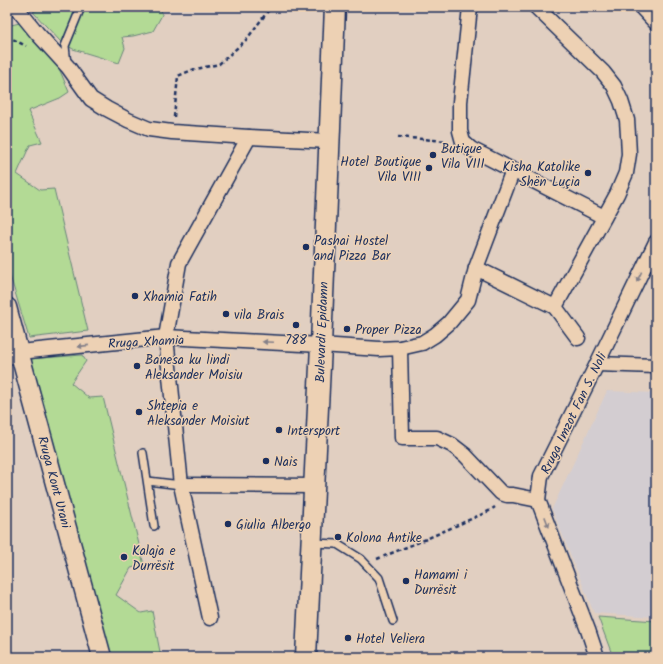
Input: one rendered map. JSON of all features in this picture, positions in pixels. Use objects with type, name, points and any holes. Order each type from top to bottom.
[{"type":"main road","name":"Bulevardi Epidamn","points":[[306,657],[335,7]]},
{"type":"street","points":[[16,7],[68,67],[91,99],[128,120],[149,129],[172,132],[329,141]]},
{"type":"street","points":[[470,7],[460,102],[460,131],[463,142],[471,148],[604,217]]},
{"type":"street","points":[[536,7],[604,72],[614,86],[627,120],[629,154],[626,173],[617,194],[555,307]]},
{"type":"street","points":[[641,7],[656,23]]},
{"type":"street","points":[[210,618],[181,485],[166,337],[178,263],[249,137]]},
{"type":"street","name":"Rruga Xhamia","points":[[13,355],[166,337],[379,349],[400,348],[422,343],[435,335],[449,323],[468,300],[476,268],[513,170]]},
{"type":"street","name":"Rruga Imzot Fan S. Noli","points":[[597,657],[538,500],[541,476],[656,242]]},
{"type":"street","points":[[476,268],[555,307],[578,338]]},
{"type":"street","name":"Rruga Kont Urani","points":[[7,307],[13,355],[102,657]]},
{"type":"street","points":[[400,348],[402,438],[436,438],[452,445],[465,455],[501,493],[506,496],[514,495],[538,500]]},
{"type":"street","points":[[597,364],[656,366]]},
{"type":"street","points":[[181,485],[314,486]]},
{"type":"lane","points":[[68,67],[65,46],[81,7]]},
{"type":"lane","points":[[143,453],[154,526]]},
{"type":"lane","points":[[148,481],[181,485]]},
{"type":"lane","points":[[311,543],[337,544],[361,559],[379,578],[393,621]]},
{"type":"path","points":[[172,132],[178,76],[192,70],[219,64],[246,40],[271,7]]},
{"type":"path","points":[[398,137],[463,142]]},
{"type":"path","points":[[365,564],[490,511],[514,495]]},
{"type":"shaded area","points":[[607,391],[656,393],[656,617],[594,613],[552,509]]},
{"type":"green space","points":[[43,7],[161,7],[162,15],[153,31],[122,37],[125,48],[119,63],[73,49],[60,41],[33,12]]},
{"type":"green space","points":[[24,22],[53,54],[69,92],[60,98],[28,111],[42,142],[30,145],[17,174],[40,190],[54,189],[88,331],[29,338],[7,266],[7,26]]},
{"type":"green space","points":[[82,355],[86,361],[71,383],[89,398],[103,397],[144,565],[131,568],[116,595],[141,613],[152,611],[161,657],[110,657],[28,359]]},
{"type":"green space","points":[[598,617],[656,621],[656,657],[613,657]]},
{"type":"place","name":"Butique Vila VIII","points":[[433,155]]},
{"type":"place","name":"Hotel Boutique Vila VIII","points":[[429,168]]},
{"type":"place","name":"Kisha Katolike Shën Luçia","points":[[588,173]]},
{"type":"place","name":"Pashai Hostel and Pizza Bar","points":[[306,247]]},
{"type":"place","name":"Xhamia Fatih","points":[[135,296]]},
{"type":"place","name":"vila Brais","points":[[226,314]]},
{"type":"place","name":"788","points":[[296,325]]},
{"type":"place","name":"Proper Pizza","points":[[347,329]]},
{"type":"place","name":"Banesa ku lindi Aleksander Moisiu","points":[[137,366]]},
{"type":"place","name":"Shtepia e Aleksander Moisiut","points":[[139,412]]},
{"type":"place","name":"Intersport","points":[[279,430]]},
{"type":"place","name":"Nais","points":[[266,461]]},
{"type":"place","name":"Giulia Albergo","points":[[228,524]]},
{"type":"place","name":"Kolona Antike","points":[[338,537]]},
{"type":"place","name":"Kalaja e Durrësit","points":[[124,557]]},
{"type":"place","name":"Hamami i Durrësit","points":[[406,581]]},
{"type":"place","name":"Hotel Veliera","points":[[348,638]]}]
